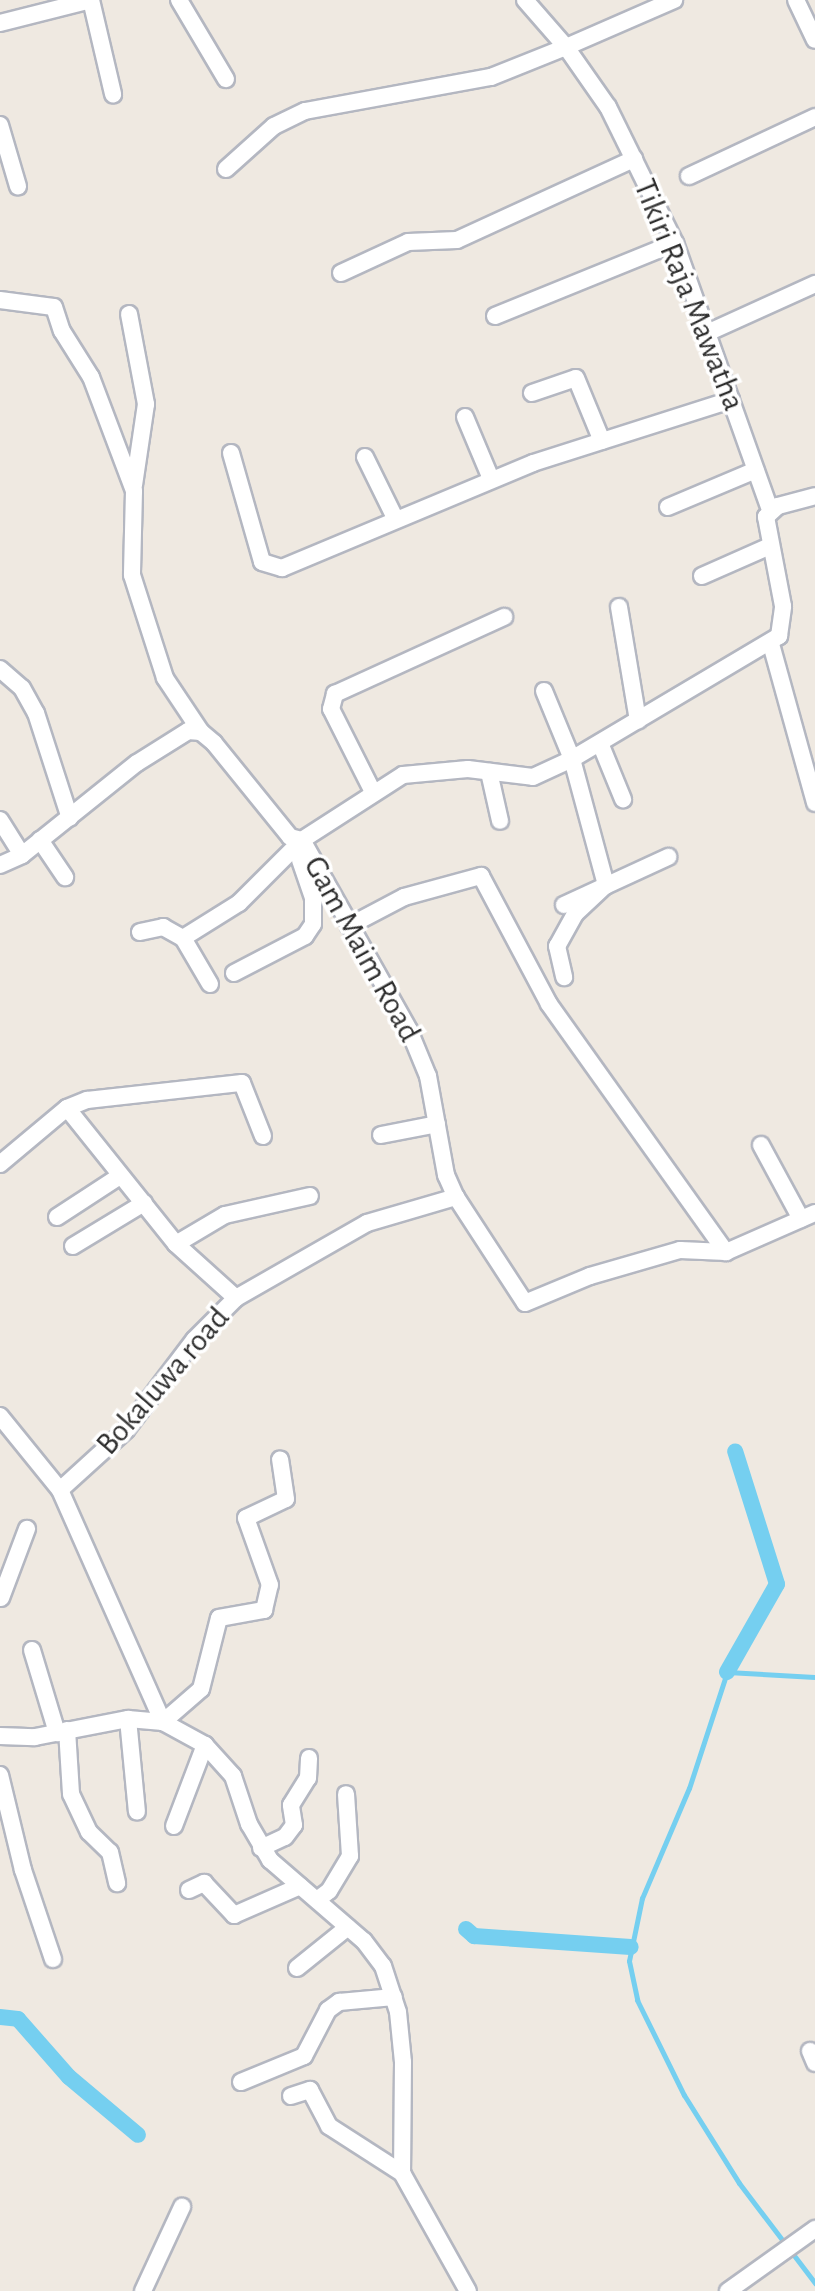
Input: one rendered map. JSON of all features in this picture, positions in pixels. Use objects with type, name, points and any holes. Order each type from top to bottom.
[{"type":"street","points":[[0,23],[91,0],[113,94]]},
{"type":"street","points":[[179,0],[226,79]]},
{"type":"street","name":"Tikiri Raja Mawatha","points":[[525,0],[566,47],[608,107],[675,243],[770,510],[766,517],[784,620],[771,644]]},
{"type":"street","points":[[226,169],[274,126],[305,111],[491,77],[674,0]]},
{"type":"street","points":[[796,0],[815,40]]},
{"type":"street","points":[[689,176],[815,117]]},
{"type":"street","points":[[0,125],[18,186]]},
{"type":"street","points":[[341,273],[408,242],[457,240],[634,159]]},
{"type":"street","points":[[495,316],[675,243]]},
{"type":"street","points":[[707,333],[815,284]]},
{"type":"street","points":[[0,300],[54,307],[62,331],[91,377],[134,491]]},
{"type":"street","points":[[129,314],[146,404],[134,491],[132,575],[165,678],[201,732],[298,844],[307,874],[313,924],[305,936],[234,973]]},
{"type":"street","points":[[532,393],[576,378],[602,441]]},
{"type":"street","points":[[231,453],[262,562],[282,568],[491,479],[731,400]]},
{"type":"street","points":[[465,417],[491,479]]},
{"type":"street","points":[[365,457],[395,518]]},
{"type":"street","points":[[668,507],[756,470]]},
{"type":"street","points":[[770,510],[815,496]]},
{"type":"street","points":[[702,576],[770,546]]},
{"type":"street","points":[[619,607],[638,720]]},
{"type":"street","points":[[373,792],[334,717],[330,702],[335,694],[504,617]]},
{"type":"street","points":[[183,938],[239,903],[298,844],[373,792],[417,771],[489,772],[533,777],[572,759],[771,644],[815,803]]},
{"type":"street","points":[[0,669],[22,688],[36,713],[70,818]]},
{"type":"street","points":[[544,691],[572,759],[606,885]]},
{"type":"street","points":[[0,865],[22,855],[177,735],[201,732]]},
{"type":"street","points":[[600,743],[623,799]]},
{"type":"street","points":[[489,772],[500,821]]},
{"type":"street","points":[[0,820],[22,855]]},
{"type":"street","points":[[40,840],[65,877]]},
{"type":"street","name":"Gam Maim Road","points":[[298,844],[399,1006],[428,1076],[446,1175],[456,1197],[525,1303],[590,1276],[680,1250],[726,1252]]},
{"type":"street","points":[[564,905],[668,857]]},
{"type":"street","points":[[349,926],[404,897],[481,876],[549,1004],[726,1252],[808,1216],[761,1145]]},
{"type":"street","points":[[564,977],[557,946],[575,914],[606,885]]},
{"type":"street","points":[[140,932],[163,927],[183,938],[210,984]]},
{"type":"street","points":[[0,1164],[67,1108],[87,1100],[242,1083],[263,1136]]},
{"type":"street","name":"Bokaluwa road","points":[[60,1490],[126,1430],[194,1340],[236,1298],[176,1244],[67,1108]]},
{"type":"street","points":[[381,1135],[437,1124]]},
{"type":"street","points":[[57,1217],[120,1176]]},
{"type":"street","points":[[176,1244],[225,1215],[310,1196]]},
{"type":"street","points":[[236,1298],[367,1223],[456,1197]]},
{"type":"street","points":[[73,1246],[144,1203]]},
{"type":"street","points":[[0,1416],[60,1490],[163,1722]]},
{"type":"street","points":[[163,1722],[201,1689],[219,1618],[264,1610],[270,1585],[246,1518],[286,1499],[280,1459]]},
{"type":"street","points":[[0,1598],[27,1529]]},
{"type":"street","points":[[0,1583],[0,1598]]},
{"type":"street","points":[[32,1650],[62,1732],[71,1794],[89,1832],[110,1852],[117,1883]]},
{"type":"street","points":[[128,1719],[137,1812]]},
{"type":"street","points":[[0,1736],[62,1732],[128,1719],[163,1722],[205,1745],[233,1776],[261,1848],[348,1927],[383,1966],[394,1997],[405,2097],[402,2173]]},
{"type":"street","points":[[174,1826],[205,1745]]},
{"type":"street","points":[[261,1848],[285,1837],[294,1825],[291,1805],[308,1778],[309,1758]]},
{"type":"street","points":[[0,1775],[23,1870],[53,1959]]},
{"type":"street","points":[[317,1900],[329,1891],[350,1856],[346,1794]]},
{"type":"street","points":[[189,1890],[204,1883],[234,1915],[300,1886]]},
{"type":"street","points":[[297,1968],[348,1927]]},
{"type":"street","points":[[241,2082],[304,2056],[328,2010],[339,2002],[394,1997]]},
{"type":"street","points":[[291,2096],[310,2090],[329,2126],[402,2173],[468,2291]]},
{"type":"street","points":[[143,2291],[182,2207]]},
{"type":"street","points":[[728,2291],[815,2229]]},
{"type":"waterway","points":[[727,1672],[777,1584],[735,1451]]},
{"type":"waterway","points":[[815,1677],[727,1672],[689,1788],[642,1898],[629,1961],[637,2000],[684,2095],[739,2183],[815,2283]]},
{"type":"waterway","points":[[466,1929],[474,1936],[631,1947]]},
{"type":"waterway","points":[[0,2017],[18,2019],[69,2077],[138,2135]]}]
